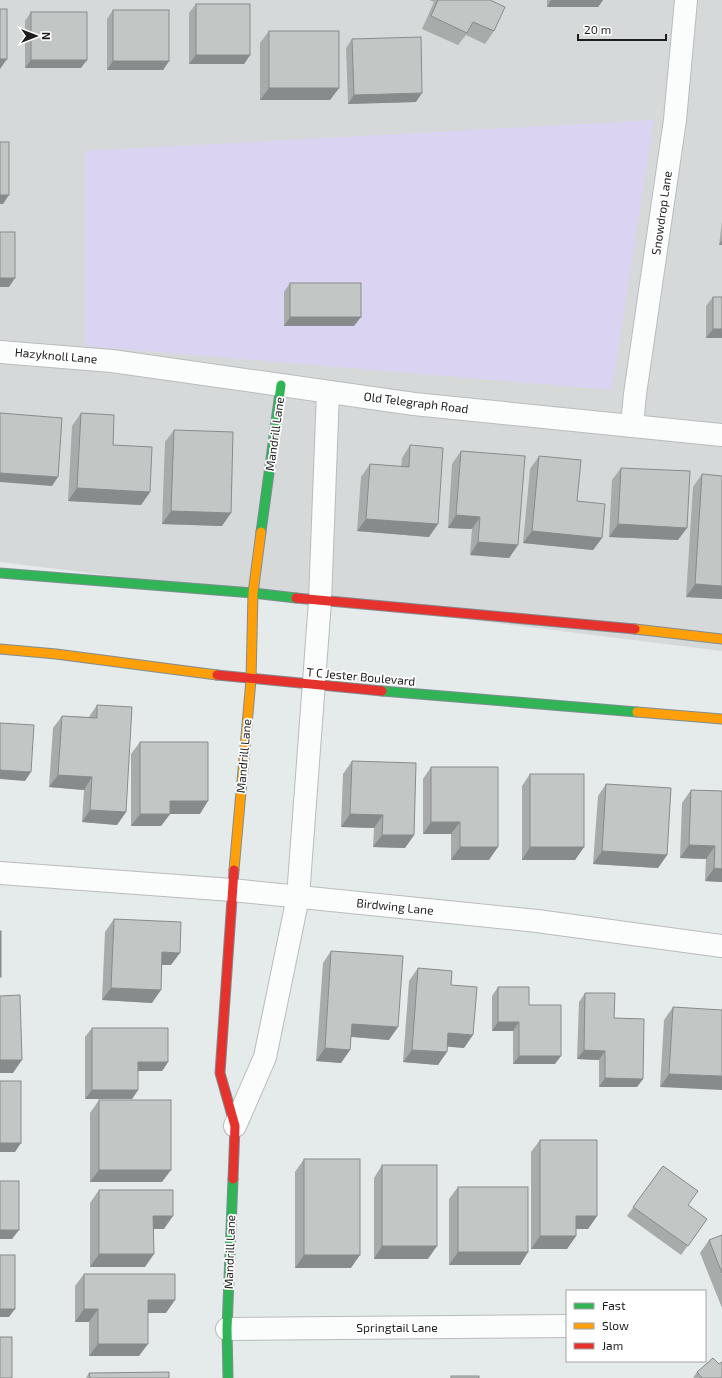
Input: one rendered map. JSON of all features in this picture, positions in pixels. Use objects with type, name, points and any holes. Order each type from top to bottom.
[{"type":"main road","name":"Mandrill Lane","points":[[228,1378],[227,1329],[235,1126],[220,1073],[232,890],[251,680],[253,593],[282,385]]},
{"type":"main road","points":[[0,573],[38,574],[253,593],[320,601],[570,622],[722,639]]},
{"type":"main road","name":"T C Jester Boulevard","points":[[0,648],[251,680],[722,719]]},
{"type":"street","name":"Snowdrop Lane","points":[[632,426],[636,386],[675,120],[686,0]]},
{"type":"street","name":"Hazyknoll Lane","points":[[0,352],[112,361]]},
{"type":"street","name":"Old Telegraph Road","points":[[112,361],[414,404],[722,435]]},
{"type":"street","name":"Mandrill Lane","points":[[235,1126],[265,1057],[298,897],[320,601],[328,392]]},
{"type":"street","name":"Birdwing Lane","points":[[0,873],[232,890],[537,921],[722,946]]},
{"type":"street","name":"Springtail Lane","points":[[227,1329],[566,1326]]},
{"type":"shaded area","points":[[0,0],[722,0],[722,651],[0,562]]},
{"type":"shaded area","points":[[654,120],[612,390],[85,346],[85,151]]},
{"type":"building","points":[[438,0],[490,0],[505,7],[494,31],[473,22],[467,33],[431,16]]},
{"type":"building","points":[[196,4],[250,4],[250,55],[196,55]]},
{"type":"building","points":[[0,9],[7,9],[7,59],[0,59]]},
{"type":"building","points":[[113,10],[169,10],[169,61],[113,61]]},
{"type":"building","points":[[31,12],[87,12],[87,60],[31,60]]},
{"type":"building","points":[[269,31],[339,31],[339,88],[269,88]]},
{"type":"building","points":[[421,37],[422,93],[354,95],[352,39]]},
{"type":"building","points":[[0,142],[9,142],[9,195],[0,195]]},
{"type":"building","points":[[0,232],[15,232],[15,278],[0,278]]},
{"type":"building","points":[[290,283],[361,283],[361,317],[290,317]]},
{"type":"building","points":[[713,297],[722,297],[722,329],[713,329]]},
{"type":"building","points":[[0,413],[62,418],[58,477],[0,473]]},
{"type":"building","points":[[81,413],[114,415],[113,445],[152,447],[150,492],[77,488]]},
{"type":"building","points":[[174,430],[233,432],[231,513],[171,511]]},
{"type":"building","points":[[410,445],[443,448],[438,524],[366,519],[370,464],[409,467]]},
{"type":"building","points":[[461,451],[525,456],[518,545],[478,542],[480,517],[456,515]]},
{"type":"building","points":[[539,456],[581,460],[577,501],[605,504],[602,538],[532,531]]},
{"type":"building","points":[[621,468],[690,471],[687,528],[618,524]]},
{"type":"building","points":[[702,474],[722,476],[722,586],[695,584]]},
{"type":"building","points":[[97,705],[132,707],[126,812],[90,810],[92,777],[58,775],[62,716],[97,718]]},
{"type":"building","points":[[0,723],[34,725],[31,772],[0,770]]},
{"type":"building","points":[[140,742],[208,742],[208,801],[170,801],[170,814],[140,814]]},
{"type":"building","points":[[352,761],[416,763],[414,835],[382,835],[383,815],[350,814]]},
{"type":"building","points":[[431,767],[498,767],[498,847],[460,847],[460,822],[431,822]]},
{"type":"building","points":[[530,774],[584,774],[584,847],[530,847]]},
{"type":"building","points":[[606,784],[671,788],[667,855],[602,851]]},
{"type":"building","points":[[691,790],[722,791],[722,869],[714,868],[715,846],[689,845]]},
{"type":"building","points":[[114,919],[181,922],[180,953],[162,952],[161,990],[111,988]]},
{"type":"building","points":[[1,931],[1,977],[0,977]]},
{"type":"building","points":[[331,951],[403,956],[398,1027],[352,1024],[350,1050],[325,1048]]},
{"type":"building","points":[[418,968],[452,971],[451,985],[477,987],[473,1035],[448,1033],[447,1052],[412,1050]]},
{"type":"building","points":[[498,987],[529,987],[529,1005],[561,1005],[561,1056],[519,1056],[519,1022],[498,1022]]},
{"type":"building","points":[[585,993],[615,993],[614,1018],[644,1019],[643,1079],[605,1078],[605,1051],[584,1050]]},
{"type":"building","points":[[20,995],[22,1060],[0,1060],[0,996]]},
{"type":"building","points":[[673,1007],[722,1010],[722,1076],[669,1074]]},
{"type":"building","points":[[92,1028],[168,1028],[168,1062],[138,1062],[138,1090],[92,1090]]},
{"type":"building","points":[[0,1081],[21,1081],[21,1143],[0,1143]]},
{"type":"building","points":[[99,1100],[171,1100],[171,1170],[99,1170]]},
{"type":"building","points":[[540,1140],[597,1140],[597,1216],[576,1216],[576,1236],[540,1236]]},
{"type":"building","points":[[304,1159],[360,1159],[360,1255],[304,1255]]},
{"type":"building","points":[[382,1165],[437,1165],[437,1246],[382,1246]]},
{"type":"building","points":[[663,1166],[698,1191],[688,1205],[707,1219],[688,1246],[633,1207]]},
{"type":"building","points":[[0,1181],[19,1181],[19,1230],[0,1230]]},
{"type":"building","points":[[458,1187],[528,1187],[528,1252],[458,1252]]},
{"type":"building","points":[[99,1190],[173,1190],[173,1216],[153,1216],[154,1254],[99,1254]]},
{"type":"building","points":[[722,1235],[722,1273],[709,1240]]},
{"type":"building","points":[[0,1255],[15,1255],[15,1309],[0,1309]]},
{"type":"building","points":[[84,1274],[175,1274],[175,1300],[148,1300],[148,1344],[98,1344],[98,1309],[84,1309]]},
{"type":"building","points":[[0,1337],[12,1337],[12,1378],[0,1378]]},
{"type":"building","points":[[713,1358],[719,1364],[722,1362],[722,1378],[702,1378],[697,1372]]},
{"type":"building","points":[[169,1372],[169,1378],[90,1378],[89,1373]]},
{"type":"building","points":[[451,1376],[479,1376],[479,1378],[451,1378]]},
{"type":"traffic: fast","points":[[261,532],[281,385]]},
{"type":"traffic: fast","points":[[0,573],[253,593],[296,598]]},
{"type":"traffic: fast","points":[[382,691],[637,712]]},
{"type":"traffic: fast","points":[[228,1378],[227,1329],[233,1179]]},
{"type":"traffic: slow","points":[[234,870],[251,680],[253,593],[261,532]]},
{"type":"traffic: slow","points":[[635,629],[722,639]]},
{"type":"traffic: slow","points":[[0,649],[56,654],[217,675]]},
{"type":"traffic: slow","points":[[637,712],[722,719]]},
{"type":"traffic: jam","points":[[296,598],[635,629]]},
{"type":"traffic: jam","points":[[217,675],[382,691]]},
{"type":"traffic: jam","points":[[233,1179],[235,1126],[220,1073],[234,870]]}]
